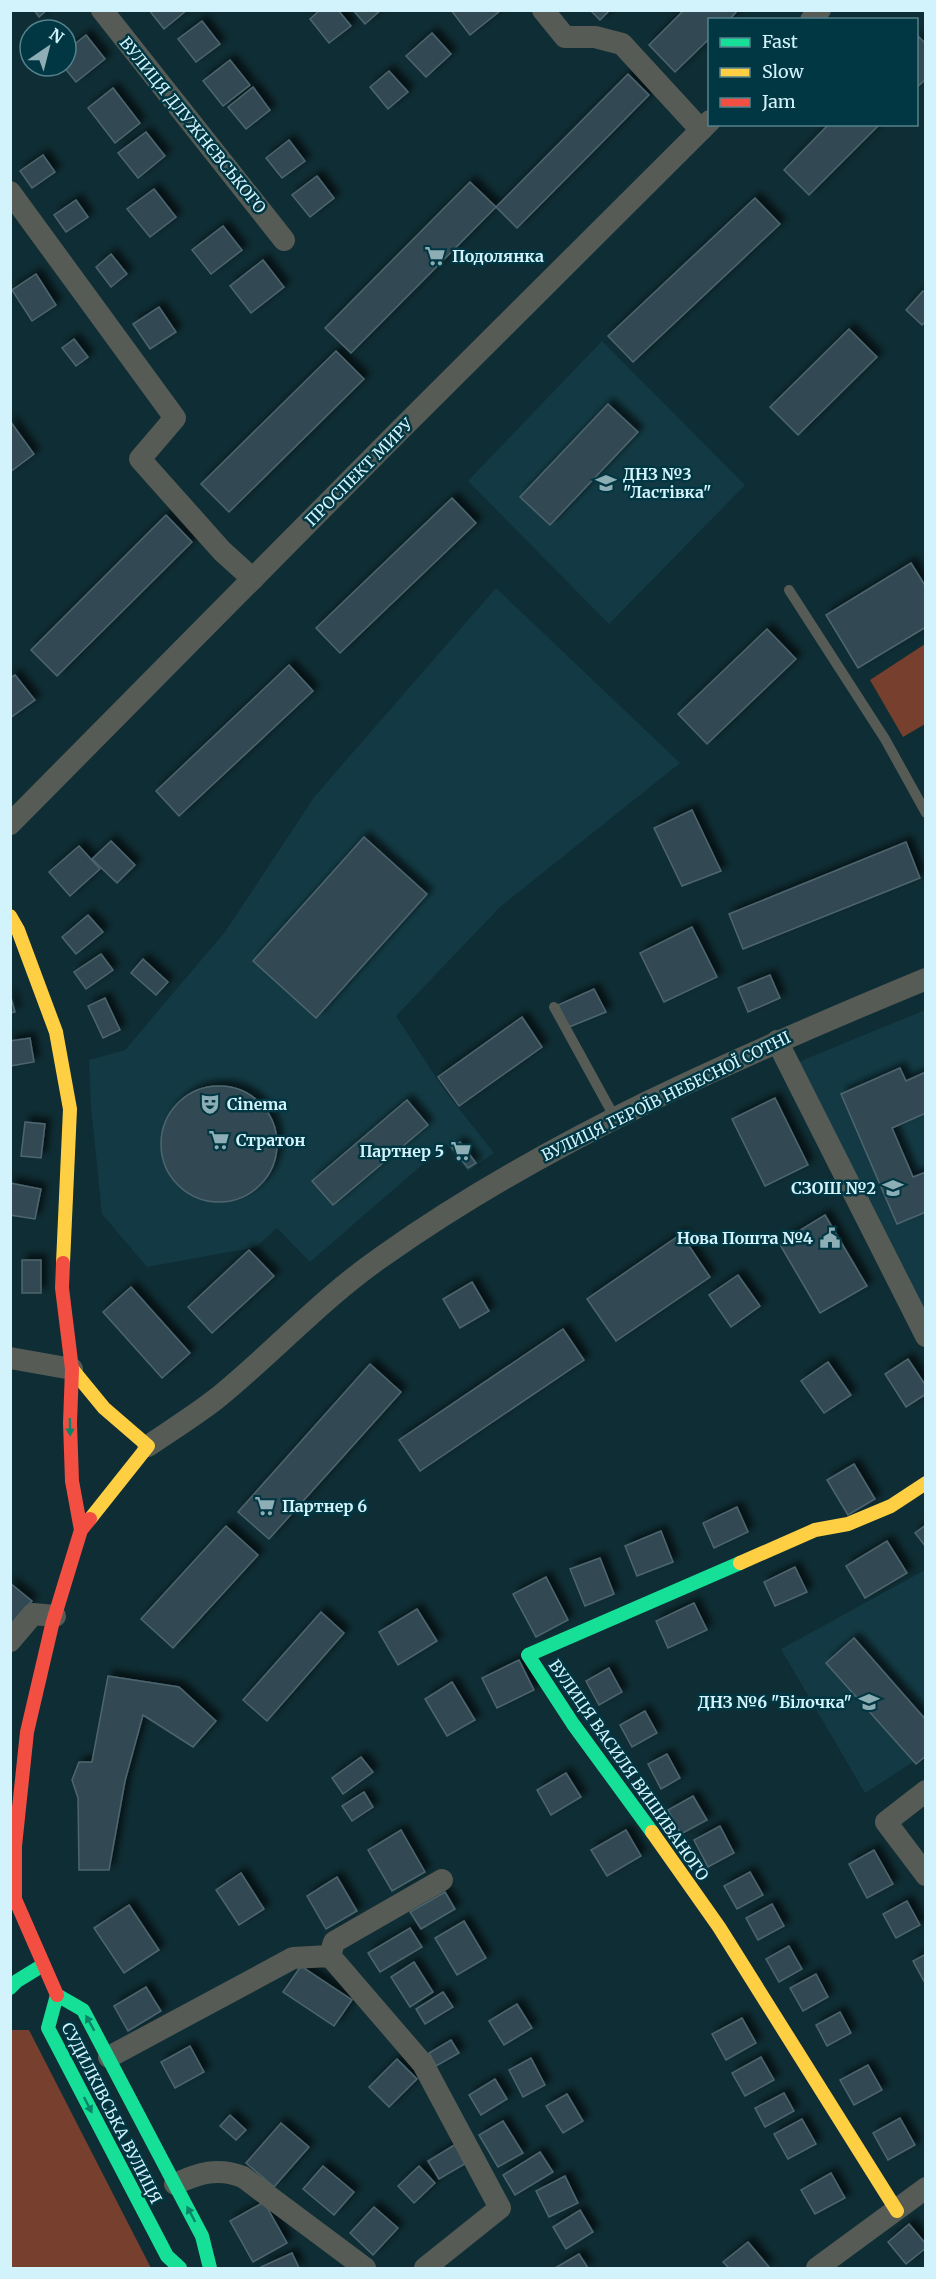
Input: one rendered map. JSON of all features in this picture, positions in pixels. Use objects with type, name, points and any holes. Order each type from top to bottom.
[{"type":"main road","points":[[10,916],[18,930],[56,1032],[70,1109],[62,1288],[72,1369],[70,1423],[72,1480],[81,1530]]},
{"type":"main road","points":[[72,1369],[104,1408],[148,1446]]},
{"type":"main road","name":"ВУЛИЦЯ ГЕРОЇВ НЕБЕСНОЇ СОТНІ","points":[[57,1995],[15,1899],[15,1846],[27,1732],[55,1616],[81,1530],[148,1446]]},
{"type":"main road","name":"ВУЛИЦЯ ВАСИЛЯ ВИШИВАНОГО","points":[[897,2211],[719,1927],[617,1781],[573,1724],[528,1655],[815,1530],[848,1524],[891,1506],[926,1483]]},
{"type":"main road","points":[[10,1989],[17,1981],[44,1965]]},
{"type":"main road","name":"СУДИЛКІВСЬКА ВУЛИЦЯ","points":[[180,2268],[167,2256],[48,2028],[57,1995],[83,2010],[202,2236],[210,2268]]},
{"type":"street","name":"ВУЛИЦЯ ДЛУЖНЄВСЬКОГО","points":[[102,10],[284,240]]},
{"type":"street","points":[[543,10],[565,37],[595,37],[622,44],[705,126]]},
{"type":"street","name":"ПРОСПЕКТ МИРУ","points":[[10,824],[705,126]]},
{"type":"street","points":[[10,192],[175,418],[140,459],[222,551],[253,579]]},
{"type":"street","name":"ВУЛИЦЯ ГЕРОЇВ НЕБЕСНОЇ СОТНІ","points":[[148,1446],[215,1400],[309,1315],[381,1257],[508,1176],[615,1118],[777,1041],[926,979]]},
{"type":"street","points":[[777,1041],[926,1336]]},
{"type":"street","points":[[10,1358],[72,1369]]},
{"type":"street","points":[[10,1641],[33,1614],[55,1616]]},
{"type":"street","points":[[926,1791],[886,1821],[926,1875]]},
{"type":"street","points":[[330,1956],[334,1942],[442,1880]]},
{"type":"street","points":[[109,2057],[293,1958],[330,1956]]},
{"type":"street","points":[[330,1956],[423,2064],[500,2208],[425,2268]]},
{"type":"street","points":[[175,2184],[191,2177],[216,2172],[229,2171],[243,2177],[365,2268]]},
{"type":"street","points":[[817,2268],[926,2188]]},
{"type":"lane","points":[[789,590],[885,739],[926,813]]},
{"type":"lane","points":[[554,1006],[615,1118]]},
{"type":"shaded area","name":"ДНЗ №3 \"Ластівка\"","points":[[602,341],[745,485],[609,624],[468,481]]},
{"type":"shaded area","points":[[496,588],[680,763],[500,907],[396,1016],[445,1091],[494,1153],[468,1171],[446,1144],[310,1262],[277,1228],[256,1247],[147,1267],[102,1214],[91,1106],[89,1060],[125,1050],[225,932],[315,796]]},
{"type":"shaded area","points":[[925,644],[925,724],[903,737],[870,680]]},
{"type":"shaded area","name":"СЗОШ №2","points":[[925,1010],[925,1313],[796,1063]]},
{"type":"shaded area","name":"ДНЗ №6 \"Білочка\"","points":[[925,1570],[925,1754],[865,1793],[781,1649]]},
{"type":"shaded area","points":[[11,2030],[29,2030],[151,2268],[11,2268]]},
{"type":"building","points":[[34,10],[47,10],[39,17]]},
{"type":"building","points":[[149,10],[187,10],[164,29]]},
{"type":"building","points":[[320,10],[338,10],[351,26],[329,43],[310,19]]},
{"type":"building","points":[[353,10],[381,10],[365,24]]},
{"type":"building","points":[[451,10],[499,10],[500,11],[470,35]]},
{"type":"building","points":[[590,10],[610,10],[600,20]]},
{"type":"building","points":[[684,10],[738,10],[731,18],[708,18],[708,40],[675,72],[649,45]]},
{"type":"building","points":[[202,21],[220,44],[196,62],[178,39]]},
{"type":"building","points":[[432,33],[451,54],[426,77],[406,56]]},
{"type":"building","points":[[86,35],[105,59],[76,82],[73,78],[78,78],[78,41]]},
{"type":"building","points":[[918,36],[926,44],[926,79],[918,86]]},
{"type":"building","points":[[230,60],[250,85],[223,106],[203,81]]},
{"type":"building","points":[[389,71],[408,92],[388,109],[370,87]]},
{"type":"building","points":[[628,74],[649,95],[517,228],[496,207]]},
{"type":"building","points":[[253,87],[270,110],[246,129],[228,107]]},
{"type":"building","points":[[113,88],[140,123],[115,143],[88,108]]},
{"type":"building","points":[[827,126],[878,126],[809,195],[784,170]]},
{"type":"building","points":[[146,132],[165,156],[138,178],[118,153]]},
{"type":"building","points":[[289,140],[305,161],[282,178],[266,158]]},
{"type":"building","points":[[43,155],[55,172],[32,188],[20,171]]},
{"type":"building","points":[[317,176],[334,198],[310,217],[292,195]]},
{"type":"building","points":[[470,182],[496,207],[351,353],[325,328]]},
{"type":"building","points":[[154,189],[176,217],[150,237],[127,209]]},
{"type":"building","points":[[755,198],[780,224],[633,362],[608,336]]},
{"type":"building","points":[[76,200],[88,217],[66,232],[54,215]]},
{"type":"building","points":[[223,226],[242,250],[211,274],[192,250]]},
{"type":"building","points":[[111,254],[127,274],[111,287],[96,267]]},
{"type":"building","points":[[263,260],[284,287],[251,313],[230,286]]},
{"type":"building","points":[[36,274],[56,305],[32,321],[12,290]]},
{"type":"building","points":[[923,291],[926,293],[926,321],[922,325],[906,310]]},
{"type":"building","points":[[159,307],[176,332],[150,349],[133,324]]},
{"type":"building","points":[[849,329],[877,357],[798,435],[770,407]]},
{"type":"building","points":[[74,339],[88,357],[76,366],[62,348]]},
{"type":"building","points":[[336,351],[364,379],[229,512],[201,484]]},
{"type":"building","points":[[608,404],[638,432],[550,525],[520,497]]},
{"type":"building","points":[[10,421],[34,454],[10,472]]},
{"type":"building","points":[[452,498],[476,523],[340,653],[316,628]]},
{"type":"building","points":[[166,515],[192,542],[57,676],[31,650]]},
{"type":"building","points":[[911,563],[926,587],[926,627],[858,668],[826,615]]},
{"type":"building","points":[[767,629],[796,659],[707,744],[678,714]]},
{"type":"building","points":[[289,665],[313,691],[179,816],[156,791]]},
{"type":"building","points":[[15,675],[35,700],[10,718],[10,678]]},
{"type":"building","points":[[692,810],[721,871],[682,886],[654,828]]},
{"type":"building","points":[[364,837],[427,894],[316,1018],[253,961]]},
{"type":"building","points":[[111,841],[135,865],[117,883],[92,859]]},
{"type":"building","points":[[906,842],[920,878],[743,949],[729,914]]},
{"type":"building","points":[[79,846],[100,869],[70,896],[49,872]]},
{"type":"building","points":[[88,915],[103,932],[76,954],[62,937]]},
{"type":"building","points":[[692,927],[717,977],[664,1002],[640,953]]},
{"type":"building","points":[[101,954],[113,970],[86,989],[74,972]]},
{"type":"building","points":[[143,959],[168,982],[156,995],[131,973]]},
{"type":"building","points":[[770,975],[780,998],[748,1012],[738,988]]},
{"type":"building","points":[[594,989],[606,1012],[569,1027],[558,1005]]},
{"type":"building","points":[[10,994],[15,1012],[10,1013]]},
{"type":"building","points":[[105,998],[120,1030],[103,1038],[88,1006]]},
{"type":"building","points":[[522,1017],[542,1047],[459,1106],[438,1077]]},
{"type":"building","points":[[30,1038],[34,1062],[10,1066],[10,1041]]},
{"type":"building","points":[[900,1068],[906,1081],[926,1072],[926,1113],[892,1128],[913,1177],[926,1172],[926,1212],[897,1224],[841,1094]]},
{"type":"building","name":"Стратон","points":[[219,1086],[241,1090],[260,1103],[273,1122],[277,1144],[273,1166],[260,1185],[241,1198],[219,1202],[197,1198],[178,1185],[165,1166],[161,1144],[165,1122],[178,1103],[197,1090]]},
{"type":"building","points":[[775,1098],[808,1165],[765,1186],[732,1119]]},
{"type":"building","points":[[407,1100],[428,1125],[333,1205],[312,1181]]},
{"type":"building","points":[[25,1122],[45,1124],[41,1158],[21,1156]]},
{"type":"building","points":[[460,1142],[476,1163],[468,1168],[452,1148]]},
{"type":"building","points":[[10,1183],[41,1189],[35,1219],[10,1215]]},
{"type":"building","points":[[825,1215],[867,1286],[820,1313],[779,1243]]},
{"type":"building","points":[[681,1234],[710,1277],[616,1341],[587,1299]]},
{"type":"building","points":[[249,1250],[274,1276],[212,1333],[188,1307]]},
{"type":"building","points":[[22,1260],[41,1260],[41,1293],[22,1293]]},
{"type":"building","points":[[738,1275],[760,1306],[731,1327],[709,1295]]},
{"type":"building","points":[[472,1282],[489,1311],[460,1328],[443,1299]]},
{"type":"building","points":[[131,1287],[190,1353],[162,1378],[103,1312]]},
{"type":"building","points":[[563,1329],[584,1360],[420,1471],[399,1440]]},
{"type":"building","points":[[908,1359],[926,1386],[926,1394],[906,1407],[885,1374]]},
{"type":"building","points":[[828,1362],[851,1395],[824,1413],[801,1381]]},
{"type":"building","points":[[370,1364],[401,1392],[269,1539],[238,1512]]},
{"type":"building","points":[[854,1464],[875,1499],[848,1515],[827,1480]]},
{"type":"building","points":[[737,1507],[748,1532],[714,1548],[703,1523]]},
{"type":"building","points":[[926,1525],[926,1547],[915,1533]]},
{"type":"building","points":[[226,1526],[258,1555],[173,1648],[141,1619]]},
{"type":"building","points":[[661,1531],[673,1562],[637,1576],[625,1546]]},
{"type":"building","points":[[887,1541],[907,1573],[865,1598],[846,1566]]},
{"type":"building","points":[[600,1558],[614,1594],[585,1606],[570,1569]]},
{"type":"building","points":[[795,1567],[807,1592],[775,1606],[764,1582]]},
{"type":"building","points":[[546,1577],[568,1620],[536,1637],[513,1594]]},
{"type":"building","points":[[10,1583],[32,1601],[10,1626]]},
{"type":"building","points":[[694,1603],[707,1630],[668,1648],[656,1621]]},
{"type":"building","points":[[417,1609],[437,1641],[398,1665],[379,1632]]},
{"type":"building","points":[[321,1612],[344,1633],[267,1721],[243,1700]]},
{"type":"building","points":[[854,1638],[926,1720],[926,1756],[916,1764],[826,1663]]},
{"type":"building","points":[[519,1660],[534,1690],[497,1708],[482,1678]]},
{"type":"building","points":[[609,1668],[622,1692],[599,1705],[586,1681]]},
{"type":"building","points":[[108,1676],[179,1687],[216,1721],[193,1747],[143,1715],[125,1781],[109,1870],[79,1870],[78,1798],[72,1780],[79,1762],[92,1762]]},
{"type":"building","points":[[452,1682],[475,1720],[447,1736],[425,1699]]},
{"type":"building","points":[[645,1711],[657,1733],[632,1747],[620,1725]]},
{"type":"building","points":[[667,1754],[680,1778],[661,1789],[648,1764]]},
{"type":"building","points":[[361,1757],[373,1772],[343,1794],[332,1778]]},
{"type":"building","points":[[566,1773],[581,1797],[551,1815],[537,1790]]},
{"type":"building","points":[[364,1792],[373,1807],[352,1821],[342,1806]]},
{"type":"building","points":[[693,1796],[707,1820],[681,1834],[668,1810]]},
{"type":"building","points":[[720,1826],[734,1853],[708,1867],[694,1840]]},
{"type":"building","points":[[401,1830],[425,1872],[392,1891],[368,1850]]},
{"type":"building","points":[[626,1830],[641,1856],[607,1876],[591,1850]]},
{"type":"building","points":[[874,1850],[893,1884],[867,1898],[849,1864]]},
{"type":"building","points":[[750,1872],[763,1895],[737,1909],[724,1886]]},
{"type":"building","points":[[241,1873],[264,1909],[239,1925],[216,1890]]},
{"type":"building","points":[[337,1877],[357,1911],[326,1929],[307,1896]]},
{"type":"building","points":[[445,1892],[455,1909],[421,1929],[410,1912]]},
{"type":"building","points":[[907,1901],[920,1925],[896,1938],[883,1914]]},
{"type":"building","points":[[772,1904],[784,1926],[758,1940],[746,1918]]},
{"type":"building","points":[[129,1905],[159,1950],[124,1973],[94,1928]]},
{"type":"building","points":[[464,1921],[486,1958],[457,1975],[435,1938]]},
{"type":"building","points":[[410,1928],[422,1947],[380,1972],[368,1953]]},
{"type":"building","points":[[789,1946],[802,1969],[779,1982],[766,1959]]},
{"type":"building","points":[[926,1954],[926,1985],[913,1961]]},
{"type":"building","points":[[414,1962],[433,1992],[410,2007],[391,1977]]},
{"type":"building","points":[[301,1966],[352,2000],[334,2026],[283,1992]]},
{"type":"building","points":[[816,1974],[828,1997],[803,2011],[790,1988]]},
{"type":"building","points":[[146,1987],[161,2011],[128,2031],[114,2006]]},
{"type":"building","points":[[443,1992],[453,2007],[425,2024],[416,2009]]},
{"type":"building","points":[[517,2004],[532,2028],[504,2045],[489,2021]]},
{"type":"building","points":[[840,2012],[851,2033],[827,2046],[816,2025]]},
{"type":"building","points":[[742,2018],[756,2043],[726,2060],[712,2034]]},
{"type":"building","points":[[451,2040],[459,2053],[436,2066],[429,2053]]},
{"type":"building","points":[[190,2046],[204,2072],[175,2088],[161,2062]]},
{"type":"building","points":[[761,2057],[774,2080],[745,2096],[732,2073]]},
{"type":"building","points":[[531,2058],[545,2085],[523,2097],[509,2070]]},
{"type":"building","points":[[397,2059],[417,2079],[389,2107],[369,2087]]},
{"type":"building","points":[[868,2065],[882,2090],[854,2105],[840,2080]]},
{"type":"building","points":[[495,2079],[507,2099],[481,2115],[469,2095]]},
{"type":"building","points":[[784,2093],[794,2111],[765,2127],[755,2108]]},
{"type":"building","points":[[567,2094],[583,2121],[563,2133],[546,2106]]},
{"type":"building","points":[[230,2115],[246,2130],[236,2140],[220,2126]]},
{"type":"building","points":[[900,2118],[915,2145],[888,2160],[873,2133]]},
{"type":"building","points":[[802,2119],[816,2144],[788,2159],[774,2134]]},
{"type":"building","points":[[503,2121],[523,2153],[498,2167],[479,2135]]},
{"type":"building","points":[[281,2123],[309,2147],[274,2187],[246,2163]]},
{"type":"building","points":[[456,2144],[468,2162],[439,2179],[428,2161]]},
{"type":"building","points":[[540,2152],[553,2172],[515,2195],[503,2175]]},
{"type":"building","points":[[323,2166],[354,2192],[334,2215],[303,2189]]},
{"type":"building","points":[[419,2166],[435,2183],[414,2203],[398,2186]]},
{"type":"building","points":[[831,2173],[845,2198],[815,2214],[801,2190]]},
{"type":"building","points":[[565,2176],[578,2203],[549,2217],[536,2191]]},
{"type":"building","points":[[264,2202],[287,2243],[253,2262],[230,2221]]},
{"type":"building","points":[[374,2207],[398,2228],[373,2255],[350,2233]]},
{"type":"building","points":[[580,2210],[593,2232],[566,2249],[553,2227]]},
{"type":"building","points":[[909,2224],[926,2244],[926,2248],[906,2264],[888,2242]]},
{"type":"building","points":[[748,2242],[769,2267],[729,2268],[723,2262]]},
{"type":"building","points":[[292,2253],[299,2268],[261,2267]]},
{"type":"building","points":[[579,2254],[588,2268],[555,2268]]},
{"type":"traffic: fast","points":[[652,1832],[573,1724],[528,1655],[740,1563]]},
{"type":"traffic: fast","points":[[10,1988],[43,1965]]},
{"type":"traffic: fast","points":[[57,1995],[83,2010],[202,2236],[210,2268]]},
{"type":"traffic: fast","points":[[57,1995],[48,2028],[167,2256],[180,2268]]},
{"type":"traffic: slow","points":[[10,916],[18,930],[56,1032],[70,1109],[63,1263]]},
{"type":"traffic: slow","points":[[72,1369],[104,1408],[148,1446],[90,1519]]},
{"type":"traffic: slow","points":[[740,1563],[815,1530],[848,1524],[891,1506],[926,1483]]},
{"type":"traffic: slow","points":[[652,1832],[719,1927],[897,2211]]},
{"type":"traffic: jam","points":[[63,1263],[62,1288],[72,1369],[70,1423],[72,1481],[81,1530]]},
{"type":"traffic: jam","points":[[57,1995],[15,1899],[15,1846],[27,1732],[52,1625],[81,1530],[90,1519]]},
{"type":"place","name":"Подолянка","points":[[435,256]]},
{"type":"place","name":"ДНЗ №3 \"Ластівка\"","points":[[606,483]]},
{"type":"place","name":"Cinema","points":[[210,1104]]},
{"type":"place","name":"Стратон","points":[[219,1140]]},
{"type":"place","name":"Партнер 5","points":[[461,1151]]},
{"type":"place","name":"СЗОШ №2","points":[[893,1188]]},
{"type":"place","name":"Нова Пошта №4","points":[[830,1238]]},
{"type":"place","name":"Партнер 6","points":[[265,1506]]},
{"type":"place","name":"ДНЗ №6 \"Білочка\"","points":[[869,1702]]}]
